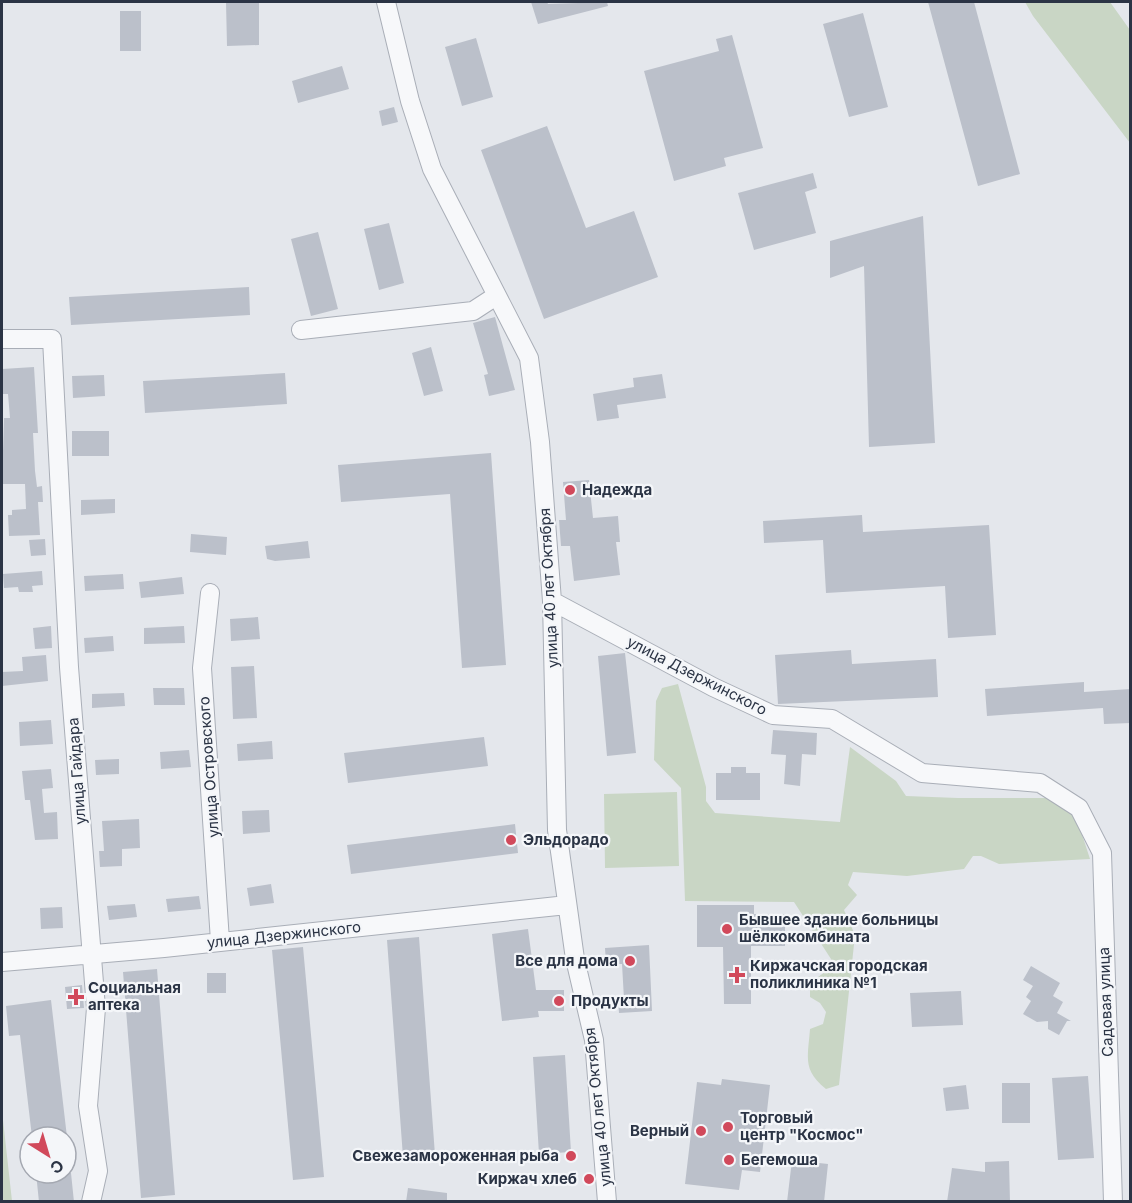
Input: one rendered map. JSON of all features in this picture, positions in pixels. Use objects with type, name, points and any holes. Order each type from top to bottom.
[{"type":"street","name":"улица 40 лет Октября","points":[[386,2],[410,101],[432,169],[495,296],[529,358],[540,442],[552,601],[555,799],[575,959],[594,1040],[607,1202]]},
{"type":"street","points":[[301,330],[473,310],[495,296]]},
{"type":"street","name":"улица Гайдара","points":[[2,339],[52,339],[69,668],[96,1008],[88,1106],[98,1171],[91,1202]]},
{"type":"street","name":"улица Островского","points":[[210,593],[202,668],[220,941]]},
{"type":"street","name":"улица Дзержинского","points":[[552,601],[713,687],[773,715],[832,719],[922,772],[1040,783],[1079,808]]},
{"type":"street","name":"Садовая улица","points":[[1079,808],[1102,853],[1113,1202]]},
{"type":"street","name":"улица Дзержинского","points":[[2,962],[567,905]]},
{"type":"green space","points":[[1025,2],[1110,2],[1130,30],[1130,143],[1033,16]]},
{"type":"green space","points":[[678,684],[706,787],[706,801],[715,813],[840,822],[850,747],[896,781],[906,796],[1054,798],[1076,816],[1090,859],[999,864],[981,856],[973,856],[964,869],[907,876],[853,872],[848,885],[857,895],[844,910],[855,935],[839,1085],[826,1089],[813,1076],[808,1062],[810,1029],[823,1024],[826,1012],[820,1003],[810,997],[810,983],[829,969],[831,959],[794,902],[685,901],[681,788],[654,760],[656,701],[662,688]]},
{"type":"green space","points":[[677,792],[679,866],[605,868],[604,794]]},
{"type":"green space","points":[[2,1111],[12,1201],[2,1201]]},
{"type":"building","points":[[226,2],[259,2],[259,45],[227,46]]},
{"type":"building","points":[[531,2],[547,2],[548,4],[607,2],[608,6],[538,24]]},
{"type":"building","points":[[928,2],[974,2],[1020,174],[978,186]]},
{"type":"building","points":[[120,11],[141,11],[141,51],[120,51]]},
{"type":"building","points":[[863,13],[888,107],[849,117],[823,24]]},
{"type":"building","points":[[732,35],[763,148],[724,158],[726,166],[674,181],[644,71],[719,51],[716,39]]},
{"type":"building","points":[[476,38],[493,97],[462,106],[445,47]]},
{"type":"building","points":[[342,66],[349,89],[298,103],[292,81]]},
{"type":"building","points":[[394,107],[398,122],[382,126],[379,111]]},
{"type":"building","points":[[547,126],[586,228],[634,211],[658,277],[544,319],[481,150]]},
{"type":"building","points":[[813,173],[817,188],[805,192],[816,233],[754,250],[738,193]]},
{"type":"building","points":[[923,216],[935,443],[869,447],[864,266],[830,278],[830,241]]},
{"type":"building","points":[[389,223],[404,283],[379,290],[364,229]]},
{"type":"building","points":[[318,232],[338,309],[311,316],[291,239]]},
{"type":"building","points":[[249,287],[250,315],[71,325],[69,297]]},
{"type":"building","points":[[495,317],[515,390],[489,396],[484,375],[488,374],[473,323]]},
{"type":"building","points":[[431,347],[443,391],[424,396],[412,353]]},
{"type":"building","points":[[34,367],[38,433],[33,433],[35,471],[37,487],[42,486],[43,502],[38,502],[40,535],[9,536],[8,515],[12,515],[12,510],[26,509],[25,484],[2,484],[4,418],[10,418],[8,394],[2,394],[2,369]]},
{"type":"building","points":[[285,373],[287,404],[145,413],[143,381]]},
{"type":"building","points":[[662,374],[666,398],[617,405],[619,418],[597,421],[593,394],[634,387],[633,378]]},
{"type":"building","points":[[104,375],[105,396],[73,398],[72,376]]},
{"type":"building","points":[[72,431],[109,431],[109,456],[72,456]]},
{"type":"building","points":[[491,453],[506,665],[462,668],[450,494],[341,502],[338,465]]},
{"type":"building","points":[[589,480],[593,518],[618,516],[620,542],[616,542],[620,575],[574,581],[570,546],[561,546],[559,520],[566,520],[563,482]]},
{"type":"building","points":[[115,499],[115,513],[81,515],[81,500]]},
{"type":"building","points":[[862,515],[863,532],[989,525],[996,635],[948,638],[945,586],[826,593],[823,540],[764,543],[763,521]]},
{"type":"building","points":[[191,534],[227,537],[226,555],[190,552]]},
{"type":"building","points":[[45,539],[46,555],[31,556],[29,540]]},
{"type":"building","points":[[308,541],[310,558],[275,561],[267,559],[265,546]]},
{"type":"building","points":[[42,571],[43,585],[32,586],[33,592],[19,592],[18,587],[4,588],[3,574]]},
{"type":"building","points":[[123,574],[124,589],[85,591],[84,576]]},
{"type":"building","points":[[182,577],[184,594],[141,598],[139,582]]},
{"type":"building","points":[[258,617],[260,639],[231,641],[230,619]]},
{"type":"building","points":[[51,626],[52,648],[35,649],[33,628]]},
{"type":"building","points":[[184,626],[185,643],[144,644],[144,628]]},
{"type":"building","points":[[113,636],[114,651],[85,653],[84,638]]},
{"type":"building","points":[[851,650],[852,664],[936,659],[938,697],[778,704],[775,655]]},
{"type":"building","points":[[625,653],[636,753],[607,756],[598,656]]},
{"type":"building","points":[[46,655],[48,681],[2,686],[2,672],[23,671],[22,657]]},
{"type":"building","points":[[254,666],[257,718],[233,719],[231,667]]},
{"type":"building","points":[[1084,682],[1084,692],[1131,689],[1131,723],[1104,724],[1103,708],[987,716],[985,689]]},
{"type":"building","points":[[153,688],[184,688],[185,705],[154,705]]},
{"type":"building","points":[[124,693],[125,706],[92,708],[92,694]]},
{"type":"building","points":[[51,720],[53,744],[20,746],[19,722]]},
{"type":"building","points":[[773,730],[817,733],[816,755],[802,754],[800,786],[784,784],[786,755],[771,754]]},
{"type":"building","points":[[484,737],[488,766],[348,783],[344,753]]},
{"type":"building","points":[[272,741],[273,759],[238,761],[237,744]]},
{"type":"building","points":[[189,750],[191,767],[161,769],[160,752]]},
{"type":"building","points":[[119,759],[119,774],[96,775],[95,760]]},
{"type":"building","points":[[731,767],[746,767],[746,773],[760,773],[760,800],[716,800],[716,773],[731,773]]},
{"type":"building","points":[[51,769],[53,788],[42,789],[44,813],[57,812],[58,839],[35,840],[30,800],[25,800],[22,771]]},
{"type":"building","points":[[269,810],[270,832],[243,834],[242,811]]},
{"type":"building","points":[[139,819],[140,848],[122,849],[122,866],[100,867],[99,851],[104,851],[102,821]]},
{"type":"building","points":[[515,824],[518,853],[351,874],[347,845]]},
{"type":"building","points":[[271,884],[274,903],[250,906],[247,888]]},
{"type":"building","points":[[199,896],[201,909],[168,912],[166,899]]},
{"type":"building","points":[[135,904],[137,917],[109,920],[107,906]]},
{"type":"building","name":"Киржачская городская поликлиника №1","points":[[697,905],[754,905],[754,914],[785,914],[785,946],[751,946],[751,1004],[724,1004],[723,947],[697,947]]},
{"type":"building","points":[[62,907],[63,928],[41,929],[40,908]]},
{"type":"building","points":[[528,929],[536,990],[564,990],[564,1011],[538,1011],[539,1017],[502,1021],[492,934]]},
{"type":"building","points":[[419,937],[435,1155],[403,1157],[387,940]]},
{"type":"building","points":[[649,945],[652,1011],[619,1013],[618,999],[624,999],[622,964],[606,964],[605,948]]},
{"type":"building","points":[[303,947],[324,1177],[293,1180],[272,950]]},
{"type":"building","points":[[1031,966],[1060,983],[1053,996],[1063,1002],[1057,1013],[1071,1021],[1067,1021],[1059,1035],[1048,1029],[1048,1021],[1037,1022],[1023,1014],[1031,1001],[1026,997],[1033,986],[1023,980]]},
{"type":"building","points":[[157,969],[175,1195],[141,1198],[123,972]]},
{"type":"building","points":[[207,973],[226,973],[226,993],[207,993]]},
{"type":"building","points":[[82,985],[84,1008],[67,1009],[65,987]]},
{"type":"building","points":[[961,991],[963,1025],[912,1027],[910,993]]},
{"type":"building","points":[[51,1000],[66,1125],[31,1125],[20,1035],[9,1036],[6,1006]]},
{"type":"building","points":[[565,1055],[571,1152],[539,1154],[533,1057]]},
{"type":"building","points":[[1088,1076],[1094,1158],[1058,1160],[1052,1078]]},
{"type":"building","name":"Торговый центр \"Космос\"","points":[[722,1079],[770,1085],[760,1172],[742,1170],[739,1190],[685,1184],[697,1082],[721,1085]]},
{"type":"building","points":[[1002,1083],[1030,1083],[1030,1123],[1002,1123]]},
{"type":"building","points":[[966,1085],[969,1109],[946,1111],[943,1088]]},
{"type":"building","points":[[792,1160],[828,1164],[824,1202],[787,1202]]},
{"type":"building","points":[[1009,1161],[1010,1202],[947,1202],[952,1168],[985,1172],[985,1162]]},
{"type":"building","points":[[37,1185],[72,1185],[74,1202],[39,1202]]},
{"type":"building","points":[[408,1188],[447,1193],[447,1202],[406,1202]]},
{"type":"place","name":"Надежда","points":[[570,490]]},
{"type":"place","name":"Эльдорадо","points":[[511,840]]},
{"type":"place","name":"Бывшее здание больницы шёлкокомбината","points":[[727,929]]},
{"type":"place","name":"Все для дома","points":[[630,961]]},
{"type":"place","name":"Киржачская городская поликлиника №1","points":[[737,975]]},
{"type":"place","name":"Социальная аптека","points":[[76,997]]},
{"type":"place","name":"Продукты","points":[[559,1001]]},
{"type":"place","name":"Торговый центр \"Космос\"","points":[[728,1127]]},
{"type":"place","name":"Верный","points":[[701,1131]]},
{"type":"place","name":"Свежезамороженная рыба","points":[[571,1156]]},
{"type":"place","name":"Бегемоша","points":[[729,1160]]},
{"type":"place","name":"Киржач хлеб","points":[[589,1179]]}]
